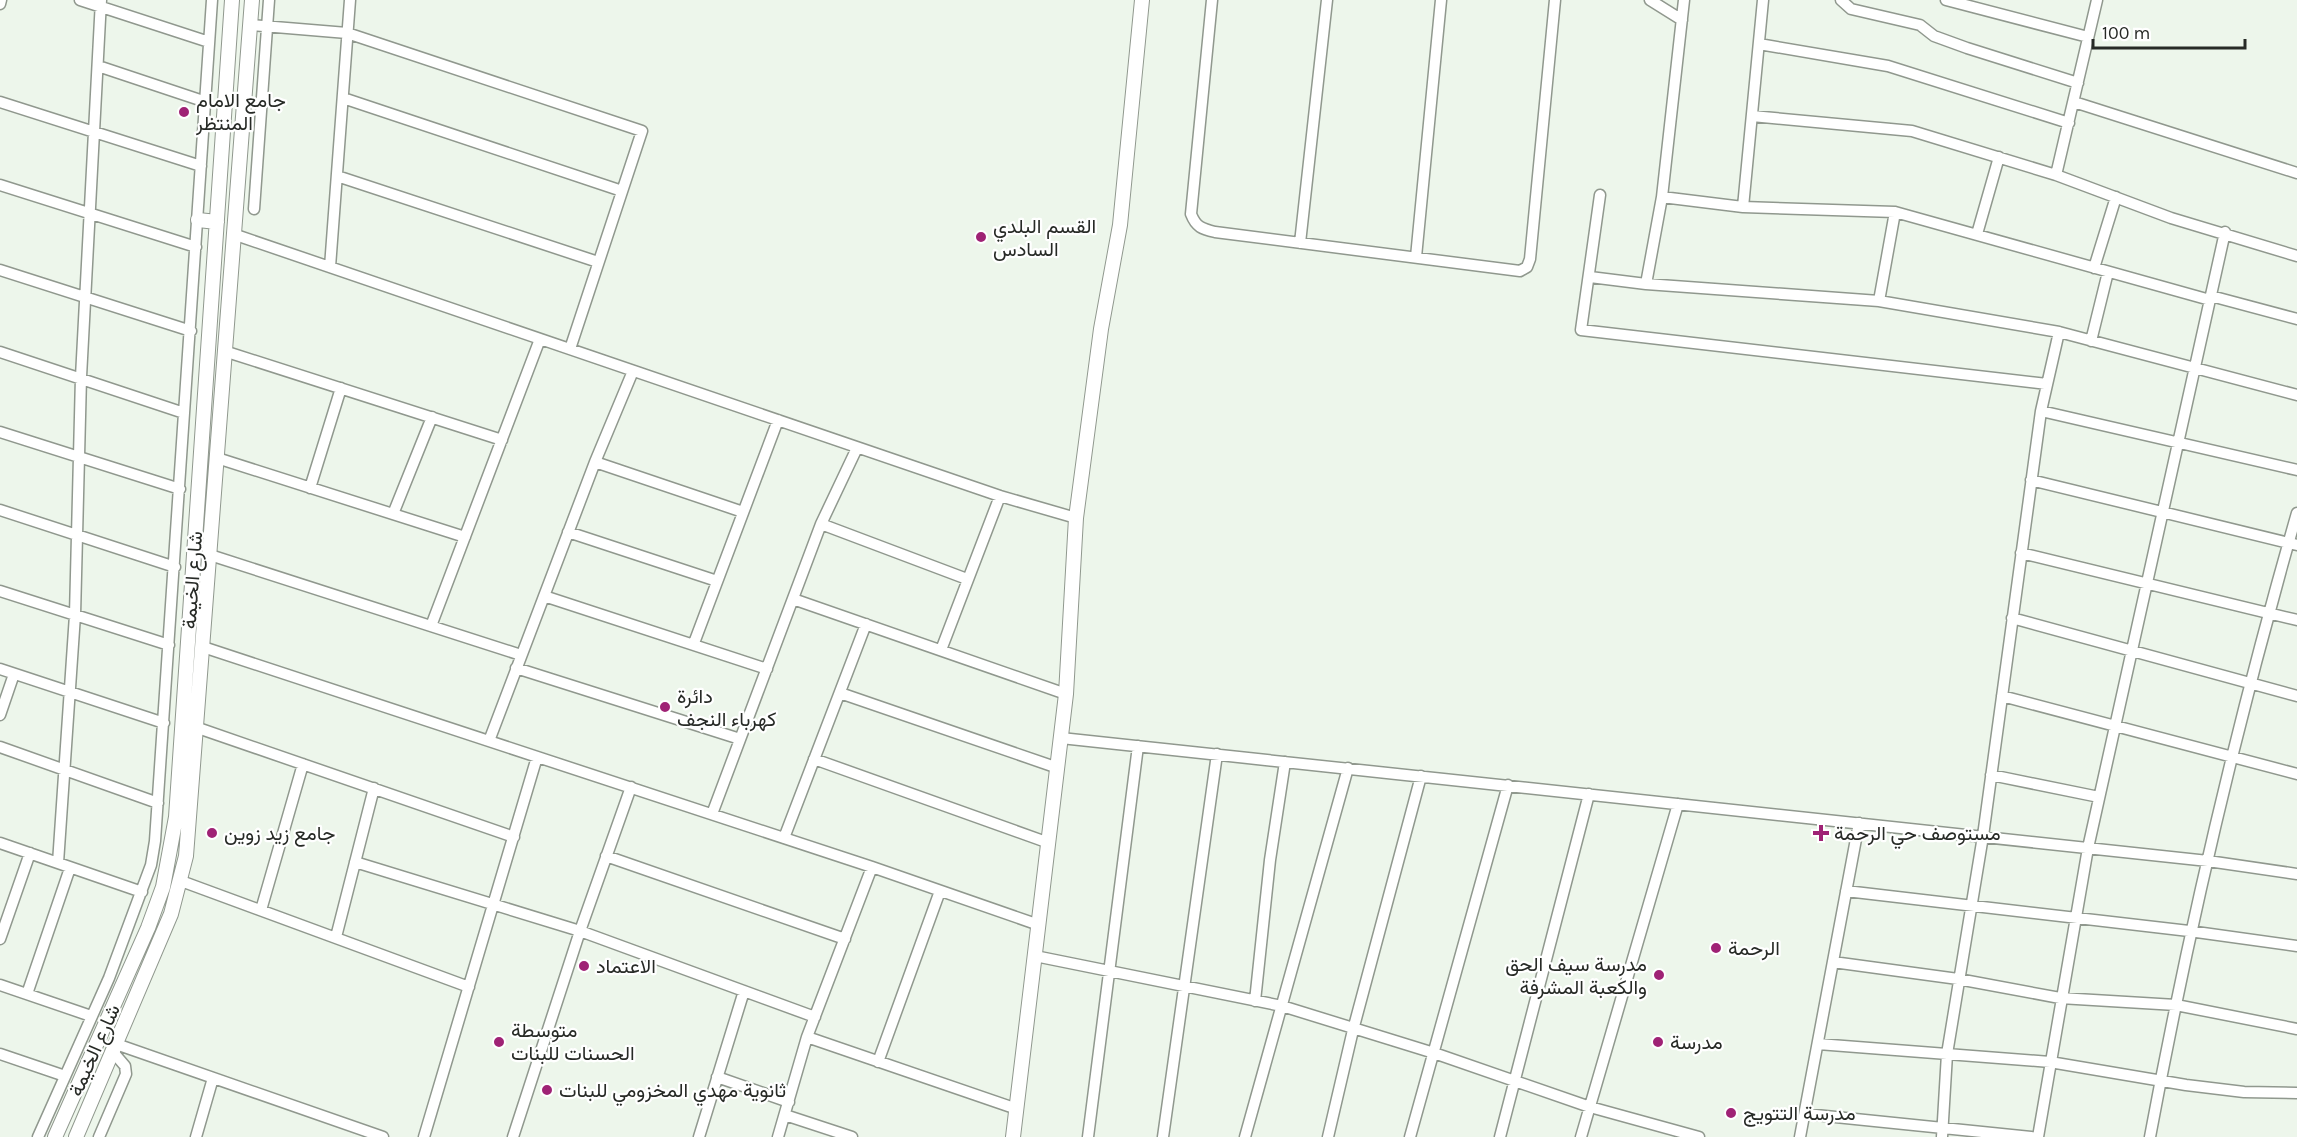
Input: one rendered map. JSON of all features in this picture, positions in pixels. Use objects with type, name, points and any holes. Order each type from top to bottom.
[{"type":"street","points":[[80,0],[101,3],[209,42]]},
{"type":"street","points":[[38,1137],[109,978],[142,892],[155,841],[212,0]]},
{"type":"street","name":"شارع الخيمة","points":[[55,1137],[163,887],[176,817],[232,0]]},
{"type":"street","name":"شارع الخيمة","points":[[76,1137],[158,948],[181,881],[191,819],[252,0]]},
{"type":"street","points":[[254,209],[269,0]]},
{"type":"street","points":[[330,267],[350,0]]},
{"type":"street","points":[[1013,1137],[1066,694],[1077,518],[1101,329],[1120,225],[1142,0]]},
{"type":"street","points":[[1212,0],[1191,214],[1194,223],[1202,229],[1215,232],[1520,271],[1527,267],[1530,259],[1555,0]]},
{"type":"street","points":[[1300,243],[1327,0]]},
{"type":"street","points":[[1416,257],[1441,0]]},
{"type":"street","points":[[1650,0],[1682,20]]},
{"type":"street","points":[[1646,284],[1662,197],[1684,0]]},
{"type":"street","points":[[1743,207],[1763,0]]},
{"type":"street","points":[[1841,0],[1851,9],[1920,25],[1934,36],[2078,83]]},
{"type":"street","points":[[1946,0],[2088,38]]},
{"type":"street","points":[[2056,175],[2097,0]]},
{"type":"street","points":[[58,863],[75,615],[81,377],[101,3]]},
{"type":"street","points":[[250,25],[347,33],[642,131],[570,349]]},
{"type":"street","points":[[1759,44],[1888,66],[2069,123]]},
{"type":"street","points":[[98,66],[206,102]]},
{"type":"street","points":[[343,98],[622,191]]},
{"type":"street","points":[[0,102],[94,130],[201,166]]},
{"type":"street","points":[[2074,102],[2297,173]]},
{"type":"street","points":[[1752,116],[1912,131],[2056,175],[2171,218],[2226,232],[2297,256]]},
{"type":"street","points":[[1977,234],[1999,158]]},
{"type":"street","points":[[337,176],[598,262]]},
{"type":"street","points":[[0,185],[196,248]]},
{"type":"street","points":[[1600,195],[1581,330],[2047,384]]},
{"type":"street","points":[[1662,197],[1743,207],[1895,212],[2108,272],[2297,319]]},
{"type":"street","points":[[2094,268],[2116,197]]},
{"type":"street","points":[[1880,301],[1895,212]]},
{"type":"street","points":[[198,220],[217,222]]},
{"type":"street","points":[[2038,1137],[2060,998],[2088,848],[2226,232]]},
{"type":"street","points":[[233,234],[857,448],[1000,496],[1077,518]]},
{"type":"street","points":[[0,270],[190,331]]},
{"type":"street","points":[[2091,341],[2108,272]]},
{"type":"street","points":[[1590,277],[1646,284],[1880,301],[2059,332],[2196,366],[2297,395]]},
{"type":"street","points":[[1942,1133],[1947,1054],[1983,836],[2041,411],[2059,332]]},
{"type":"street","points":[[209,335],[213,362],[218,365],[224,356],[341,388],[502,440]]},
{"type":"street","points":[[431,626],[540,339]]},
{"type":"street","points":[[0,352],[184,413]]},
{"type":"street","points":[[489,741],[595,462],[633,371]]},
{"type":"street","points":[[310,488],[341,388]]},
{"type":"street","points":[[204,407],[209,402],[215,404],[218,438]]},
{"type":"street","points":[[2041,411],[2297,470]]},
{"type":"street","points":[[393,514],[432,417]]},
{"type":"street","points":[[694,643],[778,420]]},
{"type":"street","points":[[0,432],[180,489]]},
{"type":"street","points":[[712,814],[821,524],[857,448]]},
{"type":"street","points":[[217,459],[465,537]]},
{"type":"street","points":[[595,462],[743,512]]},
{"type":"street","points":[[2031,480],[2293,544]]},
{"type":"street","points":[[941,650],[1000,496]]},
{"type":"street","points":[[0,510],[175,567]]},
{"type":"street","points":[[2150,1137],[2189,930],[2269,612],[2293,544],[2297,513]]},
{"type":"street","points":[[821,524],[967,579]]},
{"type":"street","points":[[568,532],[717,581]]},
{"type":"street","points":[[2021,553],[2297,620]]},
{"type":"street","points":[[210,555],[521,655]]},
{"type":"street","points":[[0,591],[169,645]]},
{"type":"street","points":[[544,596],[694,643],[767,669]]},
{"type":"street","points":[[793,599],[1066,694]]},
{"type":"street","points":[[2013,618],[2297,696]]},
{"type":"street","points":[[784,838],[866,624]]},
{"type":"street","points":[[203,647],[872,867],[1039,925]]},
{"type":"street","points":[[516,668],[741,739]]},
{"type":"street","points":[[0,669],[164,723]]},
{"type":"street","points":[[0,715],[14,674]]},
{"type":"street","points":[[840,693],[1058,768]]},
{"type":"street","points":[[2002,696],[2297,774]]},
{"type":"street","points":[[198,728],[514,837]]},
{"type":"street","points":[[1061,738],[1983,836],[2208,861],[2297,874]]},
{"type":"street","points":[[1088,1137],[1138,746]]},
{"type":"street","points":[[0,747],[66,768],[158,803]]},
{"type":"street","points":[[1163,1137],[1217,754]]},
{"type":"street","points":[[424,1137],[537,757]]},
{"type":"street","points":[[814,759],[1049,843]]},
{"type":"street","points":[[1254,1001],[1270,860],[1285,762]]},
{"type":"street","points":[[261,910],[303,764]]},
{"type":"street","points":[[1245,1137],[1348,768]]},
{"type":"street","points":[[1991,775],[2099,797]]},
{"type":"street","points":[[1328,1137],[1353,1030],[1421,776]]},
{"type":"street","points":[[1410,1137],[1508,785]]},
{"type":"street","points":[[513,1137],[580,931],[631,787]]},
{"type":"street","points":[[336,937],[374,788]]},
{"type":"street","points":[[1500,1137],[1589,794]]},
{"type":"street","points":[[1581,1137],[1678,804]]},
{"type":"street","points":[[1800,1137],[1858,823]]},
{"type":"street","points":[[0,843],[142,892]]},
{"type":"street","points":[[0,939],[30,853]]},
{"type":"street","points":[[606,856],[845,939]]},
{"type":"street","points":[[355,862],[580,931],[815,1017]]},
{"type":"street","points":[[778,1137],[807,1037],[872,867]]},
{"type":"street","points":[[27,994],[70,868]]},
{"type":"street","points":[[181,881],[469,987]]},
{"type":"street","points":[[878,1062],[940,891]]},
{"type":"street","points":[[1846,891],[2189,930],[2297,946]]},
{"type":"street","points":[[1035,956],[1282,1006],[1353,1030],[1434,1053],[1515,1083],[1590,1107],[1652,1132],[1699,1137]]},
{"type":"street","points":[[1833,962],[1958,979],[2060,998],[2176,1005],[2297,1029]]},
{"type":"street","points":[[109,978],[123,984]]},
{"type":"street","points":[[0,985],[91,1016]]},
{"type":"street","points":[[699,1137],[744,991]]},
{"type":"street","points":[[807,1037],[1017,1109]]},
{"type":"street","points":[[1818,1044],[2050,1062],[2244,1092],[2297,1093]]},
{"type":"street","points":[[115,1048],[213,1078],[363,1134],[383,1137]]},
{"type":"street","points":[[99,1137],[126,1074],[125,1066],[115,1048]]},
{"type":"street","points":[[0,1054],[65,1076]]},
{"type":"street","points":[[87,1065],[90,1081],[95,1083],[100,1081]]},
{"type":"street","points":[[717,1077],[789,1102]]},
{"type":"street","points":[[196,1137],[213,1078]]},
{"type":"street","points":[[785,1114],[852,1137]]},
{"type":"street","points":[[1806,1114],[1942,1133],[2031,1137]]},
{"type":"street","points":[[61,1137],[69,1137]]},
{"type":"place","name":"جامع الامام المنتظر","points":[[184,112]]},
{"type":"place","name":"القسم البلدي السادس","points":[[981,237]]},
{"type":"place","name":"دائرة كهرباء النجف","points":[[665,707]]},
{"type":"place","name":"جامع زيد زوين","points":[[212,833]]},
{"type":"place","name":"مستوصف حي الرحمة","points":[[1821,833]]},
{"type":"place","name":"الرحمة","points":[[1716,948]]},
{"type":"place","name":"الاعتماد","points":[[584,966]]},
{"type":"place","name":"مدرسة سيف الحق والكعبة المشرفة","points":[[1659,975]]},
{"type":"place","name":"متوسطة الحسنات للبنات","points":[[499,1042]]},
{"type":"place","name":"مدرسة","points":[[1658,1042]]},
{"type":"place","name":"ثانوية مهدي المخزومي للبنات","points":[[547,1090]]},
{"type":"place","name":"مدرسة التتويج","points":[[1731,1113]]}]
